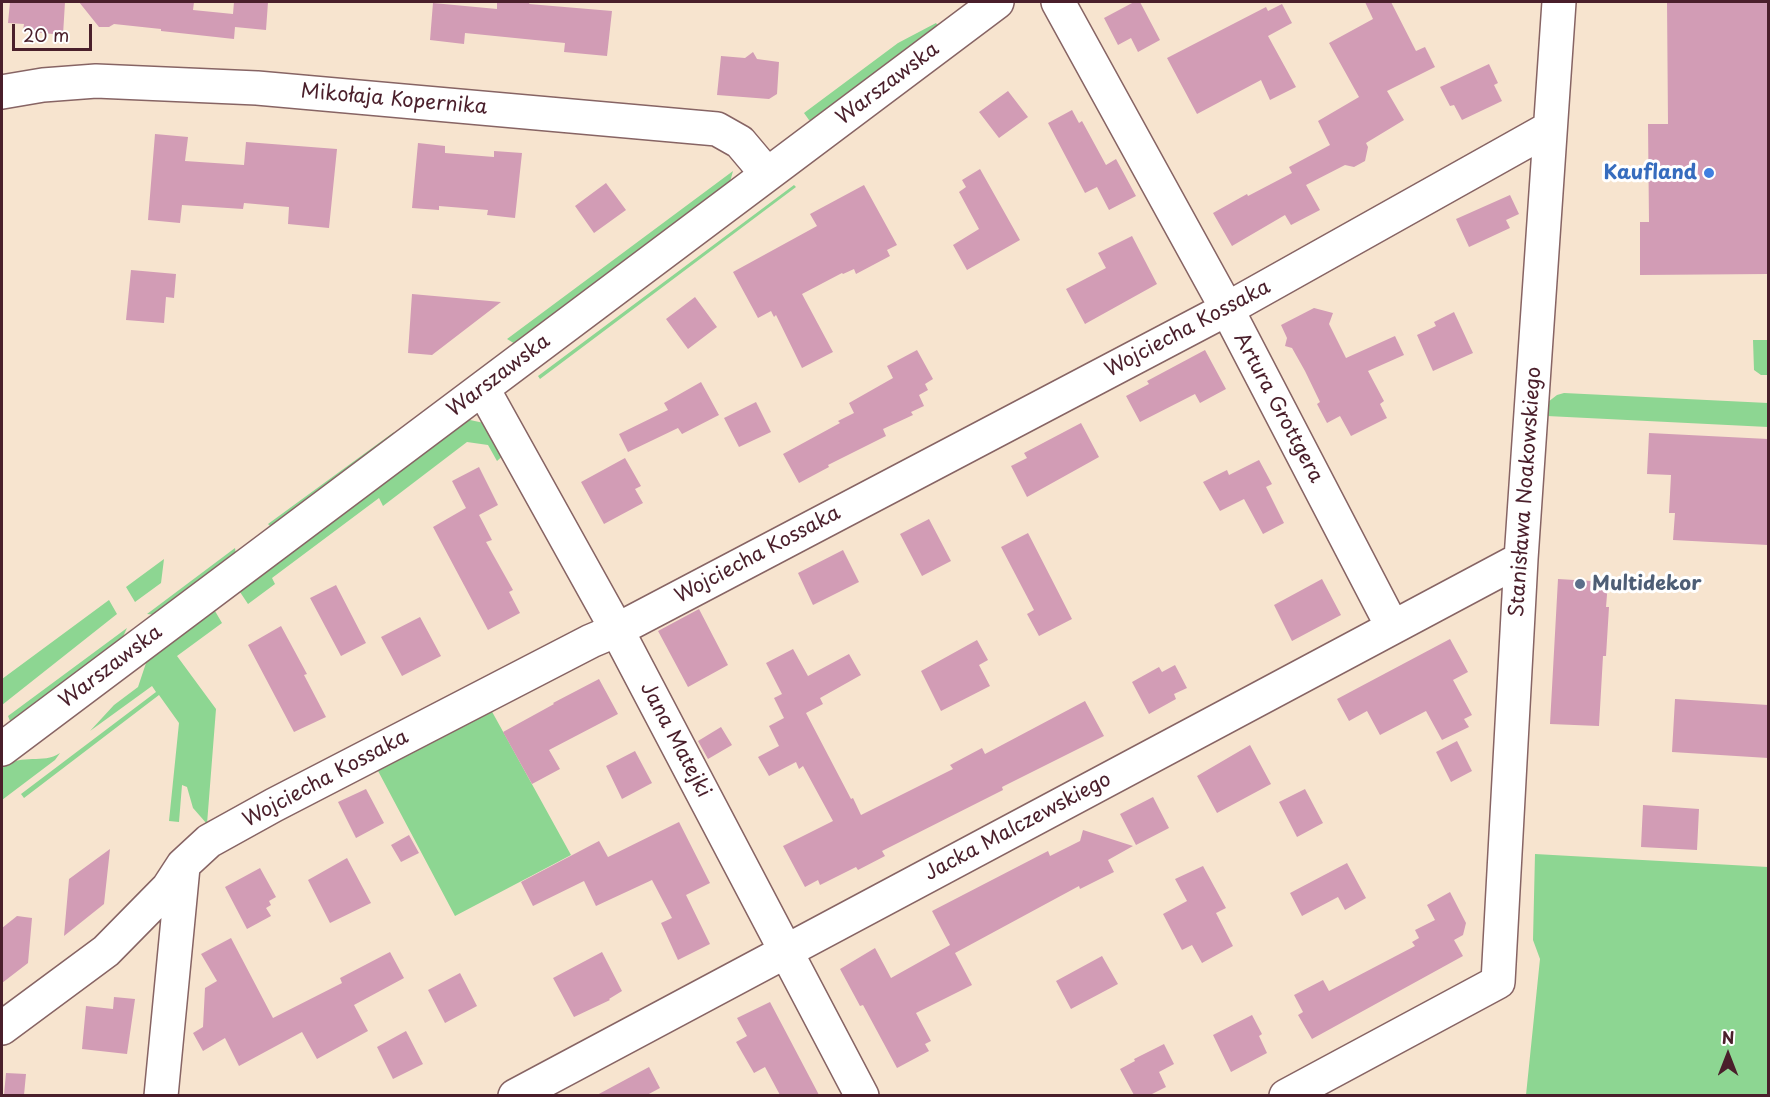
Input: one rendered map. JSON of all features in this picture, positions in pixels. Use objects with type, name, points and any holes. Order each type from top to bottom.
[{"type":"street","name":"Warszawska","points":[[2,749],[997,2]]},
{"type":"street","name":"Artura Grottgera","points":[[1058,2],[1227,309],[1392,626]]},
{"type":"street","name":"Stanisława Noakowskiego","points":[[1286,1095],[1498,982],[1521,559],[1559,2]]},
{"type":"street","name":"Mikołaja Kopernika","points":[[2,92],[43,84],[96,81],[257,88],[717,129],[740,142],[766,174]]},
{"type":"street","name":"Wojciecha Kossaka","points":[[2,1028],[106,951],[168,888],[183,865],[208,841],[581,646],[617,630],[1227,309],[1550,128]]},
{"type":"street","name":"Jana Matejki","points":[[483,389],[617,630],[862,1095]]},
{"type":"street","name":"Jacka Malczewskiego","points":[[514,1095],[1521,559]]},
{"type":"street","points":[[161,1095],[183,865]]},
{"type":"green space","points":[[936,23],[939,27],[814,120],[809,120],[804,113],[898,43]]},
{"type":"green space","points":[[733,171],[730,182],[517,345],[507,339]]},
{"type":"green space","points":[[794,185],[796,187],[540,379],[538,376]]},
{"type":"green space","points":[[1753,340],[1768,340],[1768,375],[1761,375],[1754,370]]},
{"type":"green space","points":[[1564,393],[1768,403],[1768,427],[1547,416],[1548,402]]},
{"type":"green space","points":[[470,420],[484,423],[507,452],[497,461],[488,445],[467,442],[383,506],[379,498],[272,578],[275,584],[248,604],[240,592],[240,587],[461,422]]},
{"type":"green space","points":[[394,432],[391,439],[274,527],[268,524]]},
{"type":"green space","points":[[235,548],[236,555],[156,615],[147,614]]},
{"type":"green space","points":[[164,559],[161,583],[135,602],[126,587]]},
{"type":"green space","points":[[109,600],[117,614],[2,705],[2,679]]},
{"type":"green space","points":[[210,610],[215,611],[222,623],[177,656],[216,709],[207,824],[193,808],[187,787],[182,785],[179,822],[169,821],[179,723],[159,695],[24,798],[21,794],[156,692],[152,686],[90,731],[114,705],[138,687],[147,660]]},
{"type":"green space","points":[[127,628],[121,641],[15,721],[10,721],[8,716]]},
{"type":"green space","points":[[490,708],[571,855],[455,916],[377,769]]},
{"type":"green space","points":[[60,753],[55,760],[2,800],[2,768],[25,759],[46,758]]},
{"type":"green space","points":[[1535,854],[1768,867],[1768,1095],[1526,1095],[1540,959],[1533,940]]},
{"type":"building","points":[[10,2],[65,2],[63,35],[23,31],[24,24],[8,23]]},
{"type":"building","points":[[79,2],[194,2],[193,10],[233,14],[234,2],[268,2],[266,30],[235,27],[234,39],[114,24],[109,27],[99,27]]},
{"type":"building","points":[[497,2],[530,2],[529,4],[612,11],[607,56],[564,52],[565,43],[465,33],[464,44],[430,40],[433,3],[497,9]]},
{"type":"building","points":[[1134,2],[1140,2],[1160,40],[1138,52],[1131,38],[1118,45],[1104,18]]},
{"type":"building","points":[[1365,2],[1391,2],[1416,51],[1425,47],[1435,67],[1387,91],[1404,120],[1366,143],[1368,147],[1365,161],[1354,167],[1345,165],[1306,185],[1320,210],[1291,225],[1285,215],[1232,246],[1213,213],[1292,173],[1289,167],[1330,145],[1318,121],[1359,97],[1329,43],[1373,19]]},
{"type":"building","name":"Kaufland","points":[[1667,2],[1768,2],[1768,274],[1640,275],[1640,222],[1649,222],[1648,124],[1668,124]]},
{"type":"building","points":[[1282,4],[1292,23],[1268,36],[1296,87],[1270,100],[1261,80],[1197,114],[1167,58],[1266,7],[1268,11]]},
{"type":"building","points":[[753,52],[757,59],[779,62],[777,94],[769,99],[717,95],[721,56],[745,58]]},
{"type":"building","points":[[1489,64],[1498,83],[1494,85],[1502,101],[1462,120],[1454,105],[1450,106],[1440,87]]},
{"type":"building","points":[[1008,91],[1028,117],[999,138],[979,112]]},
{"type":"building","points":[[1072,110],[1079,123],[1082,121],[1106,165],[1116,159],[1136,196],[1109,210],[1097,187],[1085,193],[1048,123]]},
{"type":"building","points":[[155,134],[188,137],[185,161],[244,165],[246,142],[337,149],[329,228],[288,224],[289,207],[244,203],[243,209],[182,205],[180,223],[148,220]]},
{"type":"building","points":[[418,143],[445,146],[445,153],[494,157],[494,151],[522,153],[515,218],[487,215],[488,210],[439,206],[439,210],[412,208]]},
{"type":"building","points":[[980,169],[1020,240],[967,270],[953,245],[979,229],[959,192],[966,187],[962,180]]},
{"type":"building","points":[[606,183],[626,210],[594,233],[575,206]]},
{"type":"building","points":[[864,185],[897,245],[887,250],[890,256],[856,274],[854,269],[842,273],[802,294],[833,352],[802,368],[776,315],[774,317],[771,311],[758,318],[733,272],[817,226],[810,214]]},
{"type":"building","points":[[1510,195],[1519,214],[1506,220],[1510,228],[1469,247],[1456,219]]},
{"type":"building","points":[[1132,236],[1157,284],[1085,324],[1066,289],[1106,268],[1098,253]]},
{"type":"building","points":[[131,270],[176,274],[174,298],[166,297],[164,323],[126,320]]},
{"type":"building","points":[[412,294],[501,302],[432,355],[408,353]]},
{"type":"building","points":[[695,297],[717,327],[688,349],[666,319]]},
{"type":"building","points":[[1314,308],[1333,313],[1329,324],[1346,358],[1395,336],[1404,355],[1368,371],[1384,401],[1380,404],[1387,418],[1351,436],[1340,416],[1327,423],[1317,404],[1320,402],[1305,371],[1292,348],[1285,346],[1287,338],[1281,325]]},
{"type":"building","points":[[1454,312],[1473,353],[1433,371],[1417,335],[1436,326],[1434,322]]},
{"type":"building","points":[[917,350],[933,379],[925,384],[928,390],[919,395],[924,406],[911,412],[913,415],[883,429],[886,436],[828,465],[829,467],[799,483],[783,454],[854,413],[849,403],[893,378],[887,366]]},
{"type":"building","points":[[1205,350],[1226,389],[1200,403],[1195,394],[1140,422],[1126,396],[1149,384],[1147,381]]},
{"type":"building","points":[[701,382],[719,415],[682,434],[678,428],[628,452],[619,434],[668,410],[664,403]]},
{"type":"building","points":[[756,402],[771,432],[739,447],[724,418]]},
{"type":"building","points":[[1081,423],[1099,457],[1027,497],[1011,466],[1027,458],[1024,453]]},
{"type":"building","points":[[1649,433],[1768,439],[1768,545],[1673,540],[1675,513],[1669,513],[1671,475],[1647,474]]},
{"type":"building","points":[[625,458],[641,486],[635,489],[643,503],[604,524],[581,482]]},
{"type":"building","points":[[1259,460],[1272,484],[1266,487],[1284,523],[1263,534],[1244,499],[1220,511],[1203,482],[1227,470],[1229,475]]},
{"type":"building","points":[[479,467],[498,505],[479,515],[492,540],[486,542],[513,590],[509,592],[520,613],[488,630],[433,527],[466,508],[452,481]]},
{"type":"building","points":[[929,519],[951,561],[922,576],[900,534]]},
{"type":"building","points":[[1028,533],[1072,619],[1039,636],[1027,614],[1034,610],[1001,547]]},
{"type":"building","points":[[843,550],[859,582],[813,605],[798,573]]},
{"type":"building","points":[[1322,579],[1341,615],[1292,641],[1274,605]]},
{"type":"building","points":[[1558,579],[1608,582],[1606,656],[1603,656],[1599,726],[1550,724]]},
{"type":"building","points":[[336,585],[366,643],[341,656],[310,598]]},
{"type":"building","points":[[699,609],[728,665],[688,687],[658,631]]},
{"type":"building","points":[[420,617],[441,656],[402,676],[381,637]]},
{"type":"building","points":[[281,626],[307,674],[304,675],[326,717],[294,732],[248,645]]},
{"type":"building","points":[[1450,639],[1468,672],[1453,680],[1472,715],[1464,719],[1469,727],[1442,740],[1426,711],[1380,735],[1367,711],[1349,721],[1337,699]]},
{"type":"building","points":[[977,640],[988,660],[979,665],[990,686],[941,711],[921,671]]},
{"type":"building","points":[[793,649],[808,676],[849,654],[861,675],[820,698],[823,704],[806,713],[861,815],[953,769],[950,765],[982,748],[985,754],[1085,701],[1104,736],[882,851],[885,856],[858,870],[856,867],[820,885],[818,880],[805,887],[783,846],[833,821],[803,766],[799,769],[796,762],[769,776],[758,757],[779,746],[769,726],[784,718],[774,698],[782,694],[766,663]]},
{"type":"building","points":[[1175,665],[1187,688],[1174,694],[1176,699],[1149,714],[1132,682],[1159,667],[1162,672]]},
{"type":"building","points":[[599,679],[618,714],[549,750],[560,769],[532,784],[503,732]]},
{"type":"building","points":[[1675,699],[1768,705],[1768,758],[1672,752]]},
{"type":"building","points":[[721,727],[732,745],[708,759],[698,741]]},
{"type":"building","points":[[1457,741],[1472,771],[1451,782],[1436,752]]},
{"type":"building","points":[[1250,745],[1271,784],[1217,813],[1197,776]]},
{"type":"building","points":[[635,751],[652,783],[622,799],[606,766]]},
{"type":"building","points":[[366,789],[384,823],[356,838],[338,802]]},
{"type":"building","points":[[1305,789],[1323,823],[1297,837],[1279,802]]},
{"type":"building","points":[[1153,797],[1169,828],[1136,845],[1120,814]]},
{"type":"building","points":[[1643,805],[1699,809],[1697,850],[1641,847]]},
{"type":"building","points":[[679,822],[710,883],[686,895],[710,944],[678,960],[661,923],[672,918],[652,880],[596,906],[584,881],[533,906],[521,882],[599,841],[608,857]]},
{"type":"building","points":[[1083,830],[1133,846],[1108,860],[1114,872],[1080,889],[1079,886],[955,953],[972,985],[916,1013],[931,1041],[925,1044],[929,1051],[897,1068],[863,1005],[860,1006],[840,969],[875,948],[891,978],[950,945],[932,911],[1048,851],[1050,856],[1080,841]]},
{"type":"building","points":[[409,835],[419,853],[401,862],[391,845]]},
{"type":"building","points":[[110,849],[104,904],[64,936],[69,879]]},
{"type":"building","points":[[347,858],[371,903],[330,923],[308,880]]},
{"type":"building","points":[[1347,863],[1366,898],[1345,910],[1338,897],[1302,916],[1290,893]]},
{"type":"building","points":[[1203,866],[1226,908],[1216,913],[1233,946],[1202,963],[1192,945],[1182,950],[1163,914],[1187,901],[1175,879]]},
{"type":"building","points":[[260,868],[276,897],[269,901],[271,905],[266,908],[271,916],[247,929],[225,887]]},
{"type":"building","points":[[1450,892],[1466,923],[1463,935],[1454,940],[1463,956],[1312,1039],[1298,1015],[1303,1012],[1294,995],[1323,980],[1329,991],[1415,946],[1412,942],[1419,938],[1415,930],[1435,920],[1427,905]]},
{"type":"building","points":[[17,916],[32,918],[28,963],[2,983],[2,928]]},
{"type":"building","points":[[231,938],[273,1018],[342,983],[340,978],[390,952],[404,978],[354,1005],[368,1031],[317,1059],[302,1032],[239,1066],[225,1038],[203,1051],[193,1033],[203,1027],[205,988],[217,981],[201,954]]},
{"type":"building","points":[[602,952],[622,991],[610,1000],[574,1017],[553,978]]},
{"type":"building","points":[[1102,956],[1118,984],[1071,1009],[1056,981]]},
{"type":"building","points":[[460,973],[477,1006],[445,1023],[428,990]]},
{"type":"building","points":[[114,997],[135,999],[127,1054],[82,1049],[86,1006],[113,1009]]},
{"type":"building","points":[[770,1002],[819,1095],[780,1095],[765,1067],[754,1073],[736,1042],[747,1036],[737,1018]]},
{"type":"building","points":[[1252,1015],[1262,1034],[1259,1036],[1267,1053],[1231,1072],[1213,1035]]},
{"type":"building","points":[[406,1031],[423,1064],[393,1079],[377,1047]]},
{"type":"building","points":[[1164,1044],[1174,1064],[1159,1072],[1166,1087],[1150,1095],[1134,1095],[1120,1069]]},
{"type":"building","points":[[649,1067],[660,1088],[647,1095],[597,1095]]},
{"type":"building","points":[[6,1073],[26,1074],[24,1095],[4,1095]]},
{"type":"place","name":"Kaufland","points":[[1709,173]]},
{"type":"place","name":"Multidekor","points":[[1580,584]]}]
